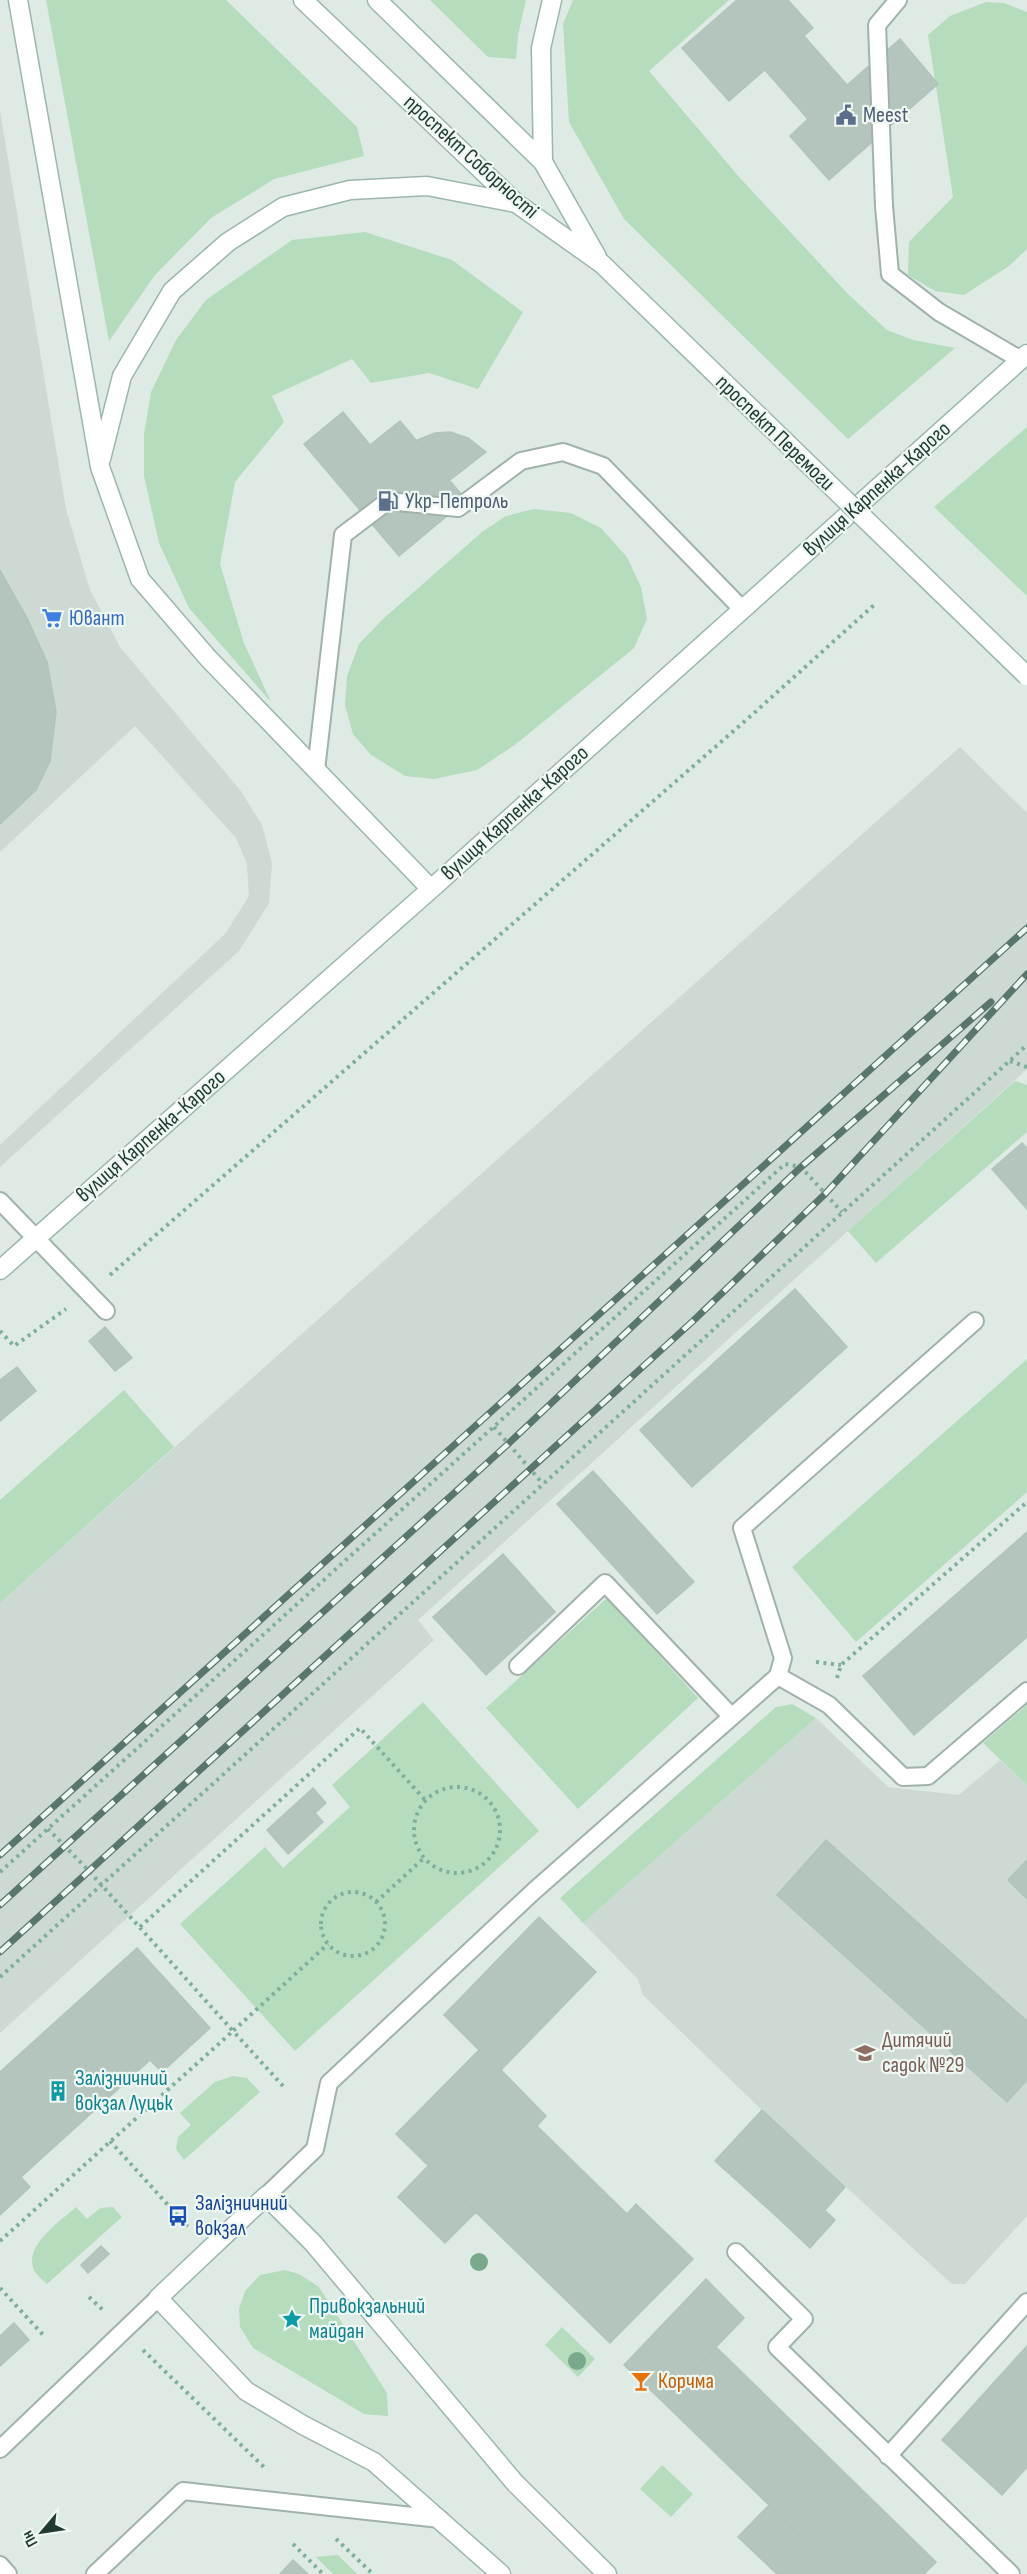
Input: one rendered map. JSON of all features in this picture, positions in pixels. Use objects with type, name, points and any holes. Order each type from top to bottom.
[{"type":"main road","points":[[18,0],[100,467],[140,579],[208,658],[431,889]]},
{"type":"main road","name":"проспект Соборності","points":[[303,0],[516,203],[602,264]]},
{"type":"main road","name":"проспект Соборності","points":[[377,0],[543,162],[602,264]]},
{"type":"main road","points":[[543,162],[541,48],[552,0]]},
{"type":"main road","points":[[100,467],[122,376],[166,300],[172,291],[237,236],[283,207],[350,190],[427,186],[516,203]]},
{"type":"main road","name":"проспект Перемоги","points":[[602,264],[1027,676]]},
{"type":"main road","name":"вулиця Карпенка-Карого","points":[[0,1270],[431,889],[1024,357]]},
{"type":"main road","points":[[501,2574],[374,2462],[303,2425],[246,2391],[158,2298],[267,2196],[313,2243],[515,2483],[607,2574]]},
{"type":"lane","points":[[898,0],[877,25],[884,206],[890,274],[939,312],[1024,357]]},
{"type":"lane","points":[[316,770],[343,535],[388,501],[458,508],[521,461],[563,452],[603,466],[742,609]]},
{"type":"lane","points":[[0,1201],[106,1311]]},
{"type":"lane","points":[[267,2196],[315,2150],[329,2083],[534,1891],[778,1676],[783,1658],[742,1528],[975,1321]]},
{"type":"lane","points":[[518,1666],[605,1583],[731,1716]]},
{"type":"lane","points":[[778,1676],[829,1705],[903,1777],[927,1776],[1027,1691]]},
{"type":"lane","points":[[736,2252],[804,2319],[777,2347],[1011,2574]]},
{"type":"lane","points":[[0,2449],[158,2298]]},
{"type":"lane","points":[[888,2456],[1027,2302]]},
{"type":"lane","points":[[95,2574],[183,2491],[440,2518]]},
{"type":"lane","points":[[0,2565],[8,2574]]},
{"type":"path","points":[[0,1331],[14,1346],[89,1293],[753,714],[874,605]]},
{"type":"path","points":[[0,1977],[1027,1045]]},
{"type":"path","points":[[1010,1060],[1027,1067]]},
{"type":"path","points":[[0,1872],[785,1164],[801,1167],[842,1212]]},
{"type":"path","points":[[495,1427],[543,1484]]},
{"type":"path","points":[[829,1705],[841,1665],[1027,1502]]},
{"type":"path","points":[[140,1927],[360,1728],[426,1801]]},
{"type":"path","points":[[459,1787],[476,1791],[490,1801],[498,1816],[501,1833],[496,1849],[486,1863],[472,1872],[455,1874],[438,1870],[424,1858],[416,1845],[413,1828],[418,1812],[426,1801],[442,1789],[459,1787]]},
{"type":"path","points":[[48,1829],[101,1884],[284,2086]]},
{"type":"path","points":[[376,1902],[424,1858]]},
{"type":"path","points":[[356,1891],[376,1902],[383,1910],[386,1927],[380,1943],[367,1954],[350,1957],[334,1951],[328,1944],[323,1938],[320,1921],[326,1905],[339,1894],[356,1891]]},
{"type":"path","points":[[0,2241],[328,1944]]},
{"type":"path","points":[[110,2141],[210,2249]]},
{"type":"path","points":[[0,2288],[45,2337]]},
{"type":"path","points":[[89,2297],[373,2574]]},
{"type":"path","points":[[293,2544],[324,2574]]},
{"type":"shaded area","name":"Ювант","points":[[0,111],[66,509],[90,590],[120,647],[240,790],[262,825],[272,863],[269,903],[239,951],[0,1167],[0,1145],[225,934],[249,896],[247,864],[236,838],[135,726],[0,852]]},
{"type":"shaded area","points":[[960,747],[1027,813],[1027,1069],[418,1620],[434,1640],[0,2033],[0,1603]]},
{"type":"shaded area","name":"Дитячий садок №29","points":[[816,1718],[888,1787],[959,1795],[1000,1760],[1027,1785],[1027,2216],[965,2284],[952,2284],[762,2110],[643,1995],[638,1979],[583,1923]]},
{"type":"green space","points":[[46,0],[226,0],[357,127],[364,156],[274,179],[211,218],[155,275],[109,341]]},
{"type":"green space","points":[[430,0],[526,0],[518,35],[516,59],[488,57]]},
{"type":"green space","points":[[573,0],[729,0],[649,71],[740,178],[848,294],[887,330],[913,340],[955,348],[848,439],[624,219],[569,122],[563,24]]},
{"type":"green space","points":[[986,2],[1004,3],[1027,12],[1027,249],[1009,266],[964,295],[935,291],[908,275],[909,242],[953,197],[928,35],[950,16]]},
{"type":"green space","points":[[365,232],[452,260],[523,312],[478,389],[429,373],[371,383],[352,359],[272,396],[284,422],[235,482],[220,564],[244,643],[271,702],[189,608],[159,543],[144,476],[144,434],[151,392],[176,340],[206,300],[292,240]]},
{"type":"green space","points":[[1027,427],[1027,596],[934,507]]},
{"type":"green space","points":[[534,509],[571,513],[601,528],[627,557],[641,587],[647,619],[634,648],[516,744],[477,770],[434,779],[405,776],[370,754],[353,734],[345,705],[347,676],[359,644],[383,619],[482,532],[506,516]]},
{"type":"green space","points":[[1015,1081],[1027,1085],[1027,1132],[876,1263],[848,1231]]},
{"type":"green space","points":[[1027,1359],[1027,1492],[856,1642],[792,1567]]},
{"type":"green space","points":[[124,1390],[174,1447],[0,1603],[0,1500]]},
{"type":"green space","points":[[607,1598],[698,1698],[578,1809],[486,1708]]},
{"type":"green space","points":[[423,1702],[539,1831],[295,2051],[180,1924],[265,1847],[283,1868],[350,1807],[332,1785]]},
{"type":"green space","points":[[792,1704],[816,1718],[583,1923],[560,1898],[776,1707]]},
{"type":"green space","points":[[1027,1705],[1027,1785],[983,1743]]},
{"type":"green space","points":[[233,2076],[247,2078],[260,2092],[184,2160],[176,2149],[178,2137],[191,2125],[180,2113],[215,2082]]},
{"type":"green space","points":[[76,2207],[87,2219],[100,2208],[113,2207],[122,2217],[47,2284],[34,2270],[32,2261],[34,2252],[45,2234]]},
{"type":"green space","points":[[285,2270],[299,2274],[319,2287],[387,2393],[388,2416],[364,2414],[253,2348],[240,2327],[239,2309],[245,2291],[260,2275]]},
{"type":"green space","points":[[562,2327],[595,2359],[578,2377],[545,2345]]},
{"type":"green space","points":[[662,2465],[693,2494],[671,2517],[640,2489]]},
{"type":"green space","points":[[338,2555],[357,2574],[333,2574],[316,2557]]},
{"type":"building","points":[[737,0],[788,0],[813,28],[729,101],[682,48]]},
{"type":"building","points":[[804,36],[847,85],[900,39],[938,84],[829,180],[790,136],[808,119],[765,70]]},
{"type":"building","points":[[343,412],[370,445],[400,421],[466,500],[399,556],[304,444]]},
{"type":"building","points":[[450,432],[468,438],[486,452],[450,480],[417,440],[435,433]]},
{"type":"building","points":[[0,570],[27,618],[47,662],[56,712],[50,761],[36,790],[0,824]]},
{"type":"building","points":[[1022,1143],[1027,1148],[1027,1209],[992,1169]]},
{"type":"building","points":[[795,1289],[847,1347],[692,1487],[640,1430]]},
{"type":"building","points":[[105,1327],[132,1358],[115,1371],[89,1341]]},
{"type":"building","points":[[17,1367],[36,1391],[0,1421],[0,1380]]},
{"type":"building","points":[[593,1471],[694,1582],[657,1614],[557,1504]]},
{"type":"building","points":[[1027,1532],[1027,1637],[914,1735],[863,1676]]},
{"type":"building","points":[[503,1554],[555,1612],[486,1675],[433,1617]]},
{"type":"building","points":[[313,1788],[326,1803],[315,1813],[323,1822],[288,1854],[267,1830]]},
{"type":"building","points":[[826,1840],[1027,2021],[1027,2080],[1007,2102],[777,1895]]},
{"type":"building","points":[[1027,1860],[1027,1899],[1008,1880]]},
{"type":"building","points":[[539,1917],[596,1972],[501,2070],[546,2116],[537,2126],[627,2214],[636,2204],[693,2259],[610,2343],[396,2134],[479,2050],[444,2015]]},
{"type":"building","name":"Залізничний вокзал Луцьк","points":[[137,1948],[210,2028],[162,2072],[150,2060],[21,2177],[30,2187],[0,2215],[0,2072]]},
{"type":"building","points":[[762,2110],[845,2187],[825,2210],[760,2150],[734,2178],[715,2161]]},
{"type":"building","points":[[760,2150],[801,2188],[776,2216],[734,2178]]},
{"type":"building","points":[[428,2166],[476,2212],[445,2243],[398,2197]]},
{"type":"building","points":[[801,2188],[835,2220],[810,2248],[776,2216]]},
{"type":"building","points":[[101,2246],[109,2254],[88,2273],[81,2265]]},
{"type":"building","points":[[706,2279],[744,2318],[663,2402],[624,2365]]},
{"type":"building","points":[[14,2323],[29,2340],[0,2366],[0,2336]]},
{"type":"building","points":[[1027,2346],[1027,2467],[1002,2495],[942,2440]]},
{"type":"building","points":[[716,2347],[936,2562],[924,2574],[840,2574],[663,2402]]},
{"type":"building","points":[[769,2505],[840,2574],[777,2574],[738,2537]]},
{"type":"building","points":[[293,2560],[308,2574],[280,2574]]},
{"type":"railway","points":[[0,1855],[1027,928]]},
{"type":"railway","points":[[0,1952],[693,1321],[825,1194],[1027,974]]},
{"type":"railway","points":[[0,1905],[507,1445],[801,1167],[991,1002]]},
{"type":"place","name":"Meest","points":[[846,115]]},
{"type":"place","name":"Укр-Петроль","points":[[388,501]]},
{"type":"place","name":"Ювант","points":[[52,618]]},
{"type":"place","name":"Дитячий садок №29","points":[[865,2053]]},
{"type":"place","name":"Залізничний вокзал Луцьк","points":[[58,2091]]},
{"type":"place","name":"Залізничний вокзал","points":[[178,2216]]},
{"type":"place","name":"Привокзальний майдан","points":[[292,2319]]},
{"type":"place","name":"Корчма","points":[[641,2381]]}]
